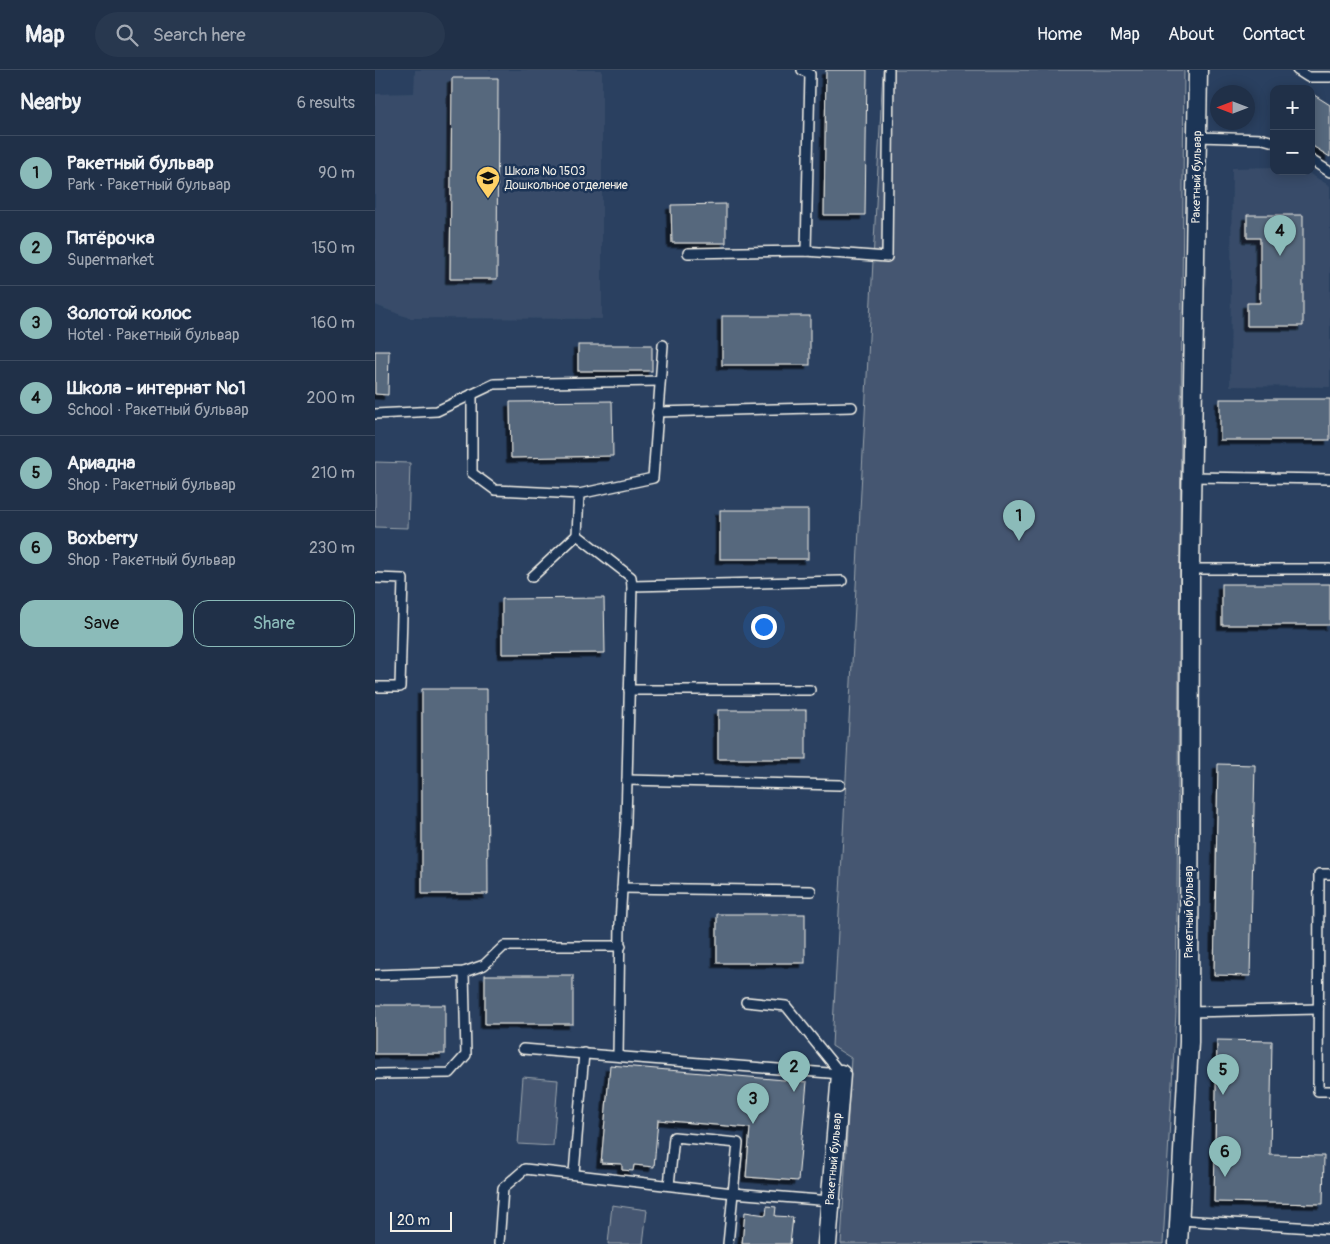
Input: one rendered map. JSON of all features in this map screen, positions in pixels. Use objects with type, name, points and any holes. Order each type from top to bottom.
[{"type":"street","name":"Ракетный бульвар","points":[[1178,1244],[1189,1012],[1190,569],[1198,70]]},
{"type":"street","name":"Ракетный бульвар","points":[[827,1244],[841,1074]]},
{"type":"lane","points":[[802,70],[810,74],[806,251]]},
{"type":"lane","points":[[688,253],[806,251],[887,256],[889,70]]},
{"type":"lane","points":[[1297,70],[1308,77],[1330,77]]},
{"type":"lane","points":[[1198,137],[1263,139],[1270,141]]},
{"type":"lane","points":[[1315,163],[1330,172]]},
{"type":"lane","points":[[472,394],[472,473],[495,490],[579,494],[653,478],[663,345]]},
{"type":"lane","points":[[375,414],[437,411],[494,384],[660,381]]},
{"type":"lane","points":[[657,412],[852,407]]},
{"type":"lane","points":[[1192,477],[1330,479]]},
{"type":"lane","points":[[532,577],[577,535],[579,494]]},
{"type":"lane","points":[[577,535],[631,577],[632,586],[617,1056]]},
{"type":"lane","points":[[1190,569],[1330,569]]},
{"type":"lane","points":[[375,578],[403,579],[399,687],[375,688]]},
{"type":"lane","points":[[632,586],[842,581]]},
{"type":"lane","points":[[629,690],[810,690]]},
{"type":"lane","points":[[627,780],[840,785]]},
{"type":"lane","points":[[1330,874],[1319,874],[1318,1009],[1318,1091],[1330,1091]]},
{"type":"lane","points":[[622,888],[811,891]]},
{"type":"lane","points":[[375,976],[464,972],[484,965],[504,946],[621,946]]},
{"type":"lane","points":[[375,1074],[450,1073],[466,1055],[464,972]]},
{"type":"lane","points":[[747,1002],[786,1006],[841,1074]]},
{"type":"lane","points":[[1189,1012],[1318,1009]]},
{"type":"lane","points":[[523,1049],[841,1074]]},
{"type":"lane","points":[[574,1173],[584,1053]]},
{"type":"lane","points":[[669,1185],[674,1137],[738,1143],[728,1244]]},
{"type":"lane","points":[[499,1244],[503,1188],[525,1168],[733,1192],[831,1201]]},
{"type":"lane","points":[[1180,1220],[1330,1229]]},
{"type":"shaded area","name":"Школа № 1503 Дошкольное отделение","points":[[415,70],[602,70],[602,319],[409,318],[375,305],[375,94],[414,93]]},
{"type":"shaded area","points":[[883,70],[1184,70],[1176,1013],[1163,1244],[841,1244],[851,1058],[832,1046]]},
{"type":"shaded area","points":[[1270,167],[1270,175],[1312,175],[1330,186],[1330,387],[1230,386],[1232,168]]},
{"type":"shaded area","points":[[375,462],[410,463],[408,528],[375,527]]},
{"type":"shaded area","points":[[523,1077],[558,1080],[553,1146],[518,1144]]},
{"type":"shaded area","points":[[612,1205],[647,1210],[643,1244],[608,1244]]},
{"type":"building","points":[[826,70],[867,70],[865,215],[824,215]]},
{"type":"building","points":[[452,78],[498,78],[497,279],[450,279]]},
{"type":"building","points":[[1315,96],[1330,105],[1330,157],[1315,148]]},
{"type":"building","points":[[726,204],[726,243],[672,243],[671,205]]},
{"type":"building","points":[[1247,215],[1303,215],[1303,326],[1247,326],[1247,303],[1260,303],[1260,238],[1247,238]]},
{"type":"building","points":[[722,316],[810,316],[810,365],[722,365]]},
{"type":"building","points":[[578,345],[652,345],[652,371],[578,371]]},
{"type":"building","points":[[375,351],[389,351],[388,395],[375,394]]},
{"type":"building","points":[[1220,399],[1330,399],[1330,440],[1220,440]]},
{"type":"building","points":[[612,401],[613,456],[511,458],[510,402]]},
{"type":"building","points":[[720,510],[808,510],[808,559],[720,559]]},
{"type":"building","points":[[1222,584],[1330,584],[1330,625],[1222,625]]},
{"type":"building","points":[[604,598],[605,653],[502,654],[502,599]]},
{"type":"building","points":[[422,689],[487,689],[488,894],[422,894]]},
{"type":"building","points":[[718,710],[806,710],[806,759],[718,759]]},
{"type":"building","points":[[1218,764],[1255,765],[1250,976],[1214,975]]},
{"type":"building","points":[[717,914],[805,914],[805,963],[717,963]]},
{"type":"building","points":[[485,975],[573,975],[573,1024],[485,1024]]},
{"type":"building","points":[[375,1005],[445,1005],[445,1054],[375,1054]]},
{"type":"building","points":[[1217,1040],[1272,1041],[1270,1155],[1324,1156],[1323,1204],[1214,1202]]},
{"type":"building","points":[[610,1065],[807,1082],[798,1181],[746,1177],[750,1128],[658,1120],[654,1167],[634,1165],[633,1171],[622,1170],[622,1164],[601,1163]]},
{"type":"building","points":[[767,1206],[776,1207],[775,1216],[793,1217],[790,1244],[742,1244],[745,1212],[766,1215]]},
{"type":"place","name":"Школа № 1503 Дошкольное отделение","points":[[488,199]]},
{"type":"place","name":"Школа - интернат №1","points":[[1280,256]]},
{"type":"place","name":"Ракетный бульвар","points":[[1019,541]]},
{"type":"place","name":"Пятёрочка","points":[[794,1092]]},
{"type":"place","name":"Ариадна","points":[[1223,1095]]},
{"type":"place","name":"Золотой колос","points":[[753,1124]]},
{"type":"place","name":"Boxberry","points":[[1225,1177]]}]
